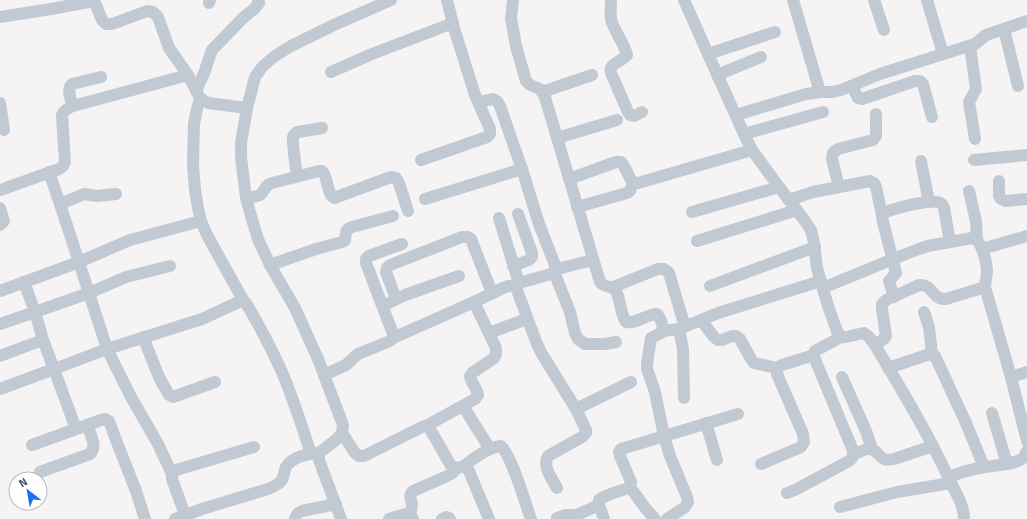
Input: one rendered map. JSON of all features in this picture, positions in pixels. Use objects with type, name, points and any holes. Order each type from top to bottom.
[{"type":"street","points":[[0,18],[94,0],[102,20],[106,24],[112,24],[147,11],[153,12],[158,17],[169,48],[188,75],[198,94],[208,103],[235,105],[247,108]]},
{"type":"street","points":[[258,0],[258,3],[254,9],[243,18],[212,50],[203,76],[198,94],[194,124],[193,164],[195,190],[201,221],[207,235],[259,326],[282,373],[342,519]]},
{"type":"street","points":[[391,0],[369,4],[336,24],[291,46],[263,66],[255,77],[247,108],[241,143],[241,157],[246,198],[250,216],[258,239],[270,265],[295,308],[318,359],[342,425],[342,433],[355,453],[359,456],[364,456],[422,426],[426,426],[475,399],[478,395],[470,380],[470,376],[494,358],[496,348],[474,302]]},
{"type":"street","points":[[421,160],[487,137],[490,134],[490,129],[475,95],[447,0]]},
{"type":"street","points":[[513,0],[511,19],[516,46],[526,81],[530,85],[540,89],[542,92],[600,282],[602,285],[613,288],[658,269],[664,269],[669,273],[682,328],[684,398]]},
{"type":"street","points":[[612,0],[611,19],[626,49],[627,55],[624,59],[612,66],[610,70],[630,115],[634,116],[642,112]]},
{"type":"street","points":[[684,0],[752,150],[811,230],[815,247],[817,268],[828,306],[837,331],[841,337]]},
{"type":"street","points":[[793,0],[820,92]]},
{"type":"street","points":[[874,0],[884,30]]},
{"type":"street","points":[[927,0],[943,54]]},
{"type":"street","points":[[736,115],[785,100],[820,92],[841,90],[868,78],[970,46],[979,42],[986,35],[1027,21]]},
{"type":"street","points":[[331,72],[372,54],[453,23]]},
{"type":"street","points":[[1004,29],[1018,86]]},
{"type":"street","points":[[708,54],[775,32]]},
{"type":"street","points":[[970,46],[976,89],[969,102],[975,139]]},
{"type":"street","points":[[717,75],[761,57]]},
{"type":"street","points":[[0,190],[59,169],[63,166],[65,162],[62,115],[63,112],[72,106],[188,75]]},
{"type":"street","points":[[542,92],[592,75]]},
{"type":"street","points":[[72,106],[69,90],[70,86],[72,84],[101,77]]},
{"type":"street","points":[[852,86],[858,98],[862,99],[920,80],[932,117]]},
{"type":"street","points":[[478,102],[493,99],[497,101],[500,106],[522,168],[539,224],[555,265],[556,277],[570,312],[578,339],[585,344],[605,344],[616,342]]},
{"type":"street","points":[[0,103],[4,130]]},
{"type":"street","points":[[744,134],[823,112]]},
{"type":"street","points":[[839,187],[832,159],[833,154],[838,149],[873,140],[876,136],[876,114]]},
{"type":"street","points":[[557,138],[617,120]]},
{"type":"street","points":[[297,176],[293,137],[294,134],[322,128]]},
{"type":"street","points":[[633,183],[638,183],[752,150]]},
{"type":"street","points":[[974,160],[1027,155]]},
{"type":"street","points":[[921,161],[929,202]]},
{"type":"street","points":[[569,179],[616,162],[621,162],[633,183]]},
{"type":"street","points":[[425,200],[522,168]]},
{"type":"street","points":[[246,198],[258,196],[267,185],[297,176],[322,171],[325,174],[334,198],[391,177],[396,178],[408,211]]},
{"type":"street","points":[[49,172],[107,349],[131,397],[158,444],[172,474],[180,517],[268,489],[276,485],[282,480],[286,468],[295,459],[315,453],[336,439],[342,433]]},
{"type":"street","points":[[789,200],[813,192],[870,181],[874,183],[896,273],[889,281],[894,297]]},
{"type":"street","points":[[999,181],[999,196],[1001,199],[1005,201],[1027,200]]},
{"type":"street","points":[[577,207],[627,194],[633,183]]},
{"type":"street","points":[[692,212],[779,187]]},
{"type":"street","points":[[969,191],[987,270],[985,287],[1011,377],[1027,441]]},
{"type":"street","points":[[60,204],[84,194],[97,196],[116,194]]},
{"type":"street","points":[[882,215],[888,211],[916,204],[938,202],[942,204],[944,208],[950,242]]},
{"type":"street","points":[[0,208],[4,221],[0,225]]},
{"type":"street","points":[[697,241],[797,210]]},
{"type":"street","points":[[513,266],[529,260],[532,257],[532,253],[518,214]]},
{"type":"street","points":[[270,265],[342,242],[345,240],[345,233],[352,226],[393,216]]},
{"type":"street","points":[[499,218],[518,284],[517,290],[537,344],[576,409],[586,430],[586,433],[582,437],[548,456],[546,467],[557,488]]},
{"type":"street","points":[[0,291],[78,262],[130,240],[201,221]]},
{"type":"street","points":[[667,519],[685,507],[688,502],[671,460],[664,436],[653,383],[648,374],[647,364],[651,338],[663,331],[682,328],[718,313],[754,301],[822,284],[830,285],[928,246],[972,238],[980,244],[1027,236]]},
{"type":"street","points":[[396,299],[386,272],[390,265],[462,237],[468,237],[471,239],[492,294]]},
{"type":"street","points":[[393,338],[393,334],[366,263],[366,259],[369,256],[402,244]]},
{"type":"street","points":[[710,286],[815,247]]},
{"type":"street","points":[[324,375],[346,365],[358,354],[390,341],[393,338],[508,286],[551,274],[560,268],[593,260]]},
{"type":"street","points":[[0,324],[89,293],[126,277],[170,266]]},
{"type":"street","points":[[382,306],[396,299],[458,276]]},
{"type":"street","points":[[24,282],[54,369],[81,427],[94,447],[90,454],[43,471]]},
{"type":"street","points":[[875,345],[886,336],[882,304],[886,300],[919,285],[928,286],[937,298],[940,299],[946,299],[985,287]]},
{"type":"street","points":[[613,288],[616,292],[623,318],[626,322],[630,323],[652,314],[657,314],[660,317],[663,331]]},
{"type":"street","points":[[0,390],[107,349],[202,318],[244,300]]},
{"type":"street","points":[[924,312],[929,327],[932,354],[935,356],[966,423],[984,467]]},
{"type":"street","points":[[489,333],[527,319]]},
{"type":"street","points":[[701,320],[714,338],[722,340],[736,336],[740,339],[754,362],[777,368],[814,355],[815,351],[841,337],[864,334],[869,337],[933,446],[961,503],[964,519]]},
{"type":"street","points":[[143,337],[169,395],[173,397],[215,382]]},
{"type":"street","points":[[0,356],[43,340]]},
{"type":"street","points":[[888,368],[932,354]]},
{"type":"street","points":[[814,355],[854,454]]},
{"type":"street","points":[[760,464],[801,447],[804,442],[803,434],[777,374],[777,368]]},
{"type":"street","points":[[1011,377],[1027,372]]},
{"type":"street","points":[[842,377],[866,431],[872,449],[884,460],[888,461],[933,446]]},
{"type":"street","points":[[576,409],[631,382]]},
{"type":"street","points":[[463,406],[490,449]]},
{"type":"street","points":[[992,413],[1007,464]]},
{"type":"street","points":[[656,519],[646,509],[630,487],[631,482],[619,452],[621,449],[738,414]]},
{"type":"street","points":[[32,445],[105,419],[109,422],[136,491],[145,519]]},
{"type":"street","points":[[706,423],[717,460]]},
{"type":"street","points":[[426,426],[430,429],[450,464],[452,466],[467,468],[489,519]]},
{"type":"street","points":[[389,519],[405,514],[411,517],[412,508],[410,494],[451,474],[490,449],[501,446],[505,449],[513,467],[531,519]]},
{"type":"street","points":[[172,474],[176,470],[254,447]]},
{"type":"street","points":[[787,493],[850,461],[854,454],[867,449],[872,449]]},
{"type":"street","points":[[840,507],[897,492],[950,481],[954,475],[984,467],[1007,464],[1026,455]]},
{"type":"street","points":[[604,519],[599,505],[599,500],[603,497],[630,487]]},
{"type":"street","points":[[296,519],[298,513],[302,511],[336,504]]},
{"type":"street","points":[[557,518],[566,515],[580,514],[599,505]]},
{"type":"street","points":[[442,519],[446,517],[450,519]]}]
